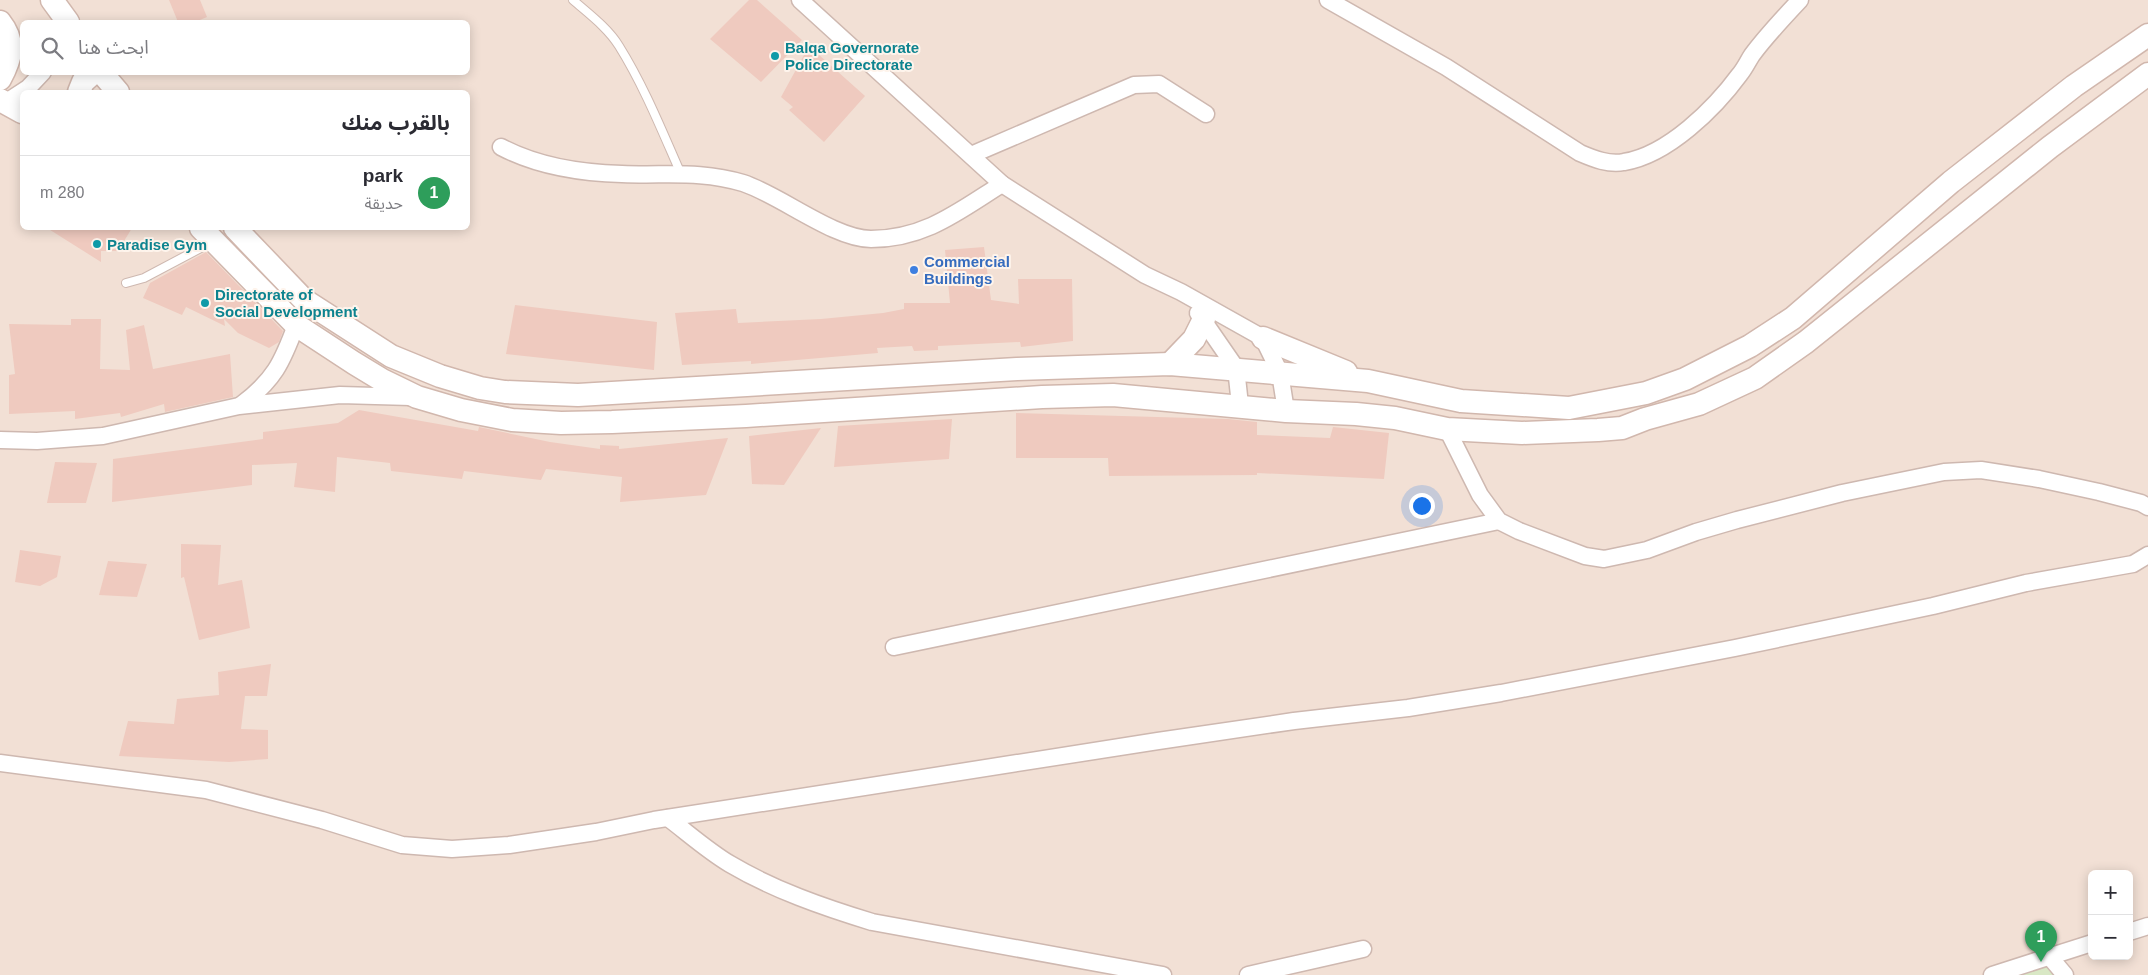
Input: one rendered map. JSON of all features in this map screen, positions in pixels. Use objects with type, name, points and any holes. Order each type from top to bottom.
[{"type":"main road","points":[[55,6],[66,20]]},
{"type":"main road","points":[[0,22],[10,38],[12,50],[9,63],[0,79]]},
{"type":"main road","points":[[237,230],[304,300],[391,356],[440,376],[480,388],[505,392],[578,395],[1017,369],[1170,364],[1236,368],[1280,374],[1368,381],[1461,402],[1569,408],[1646,393],[1685,379],[1750,346],[1793,318],[1959,176],[2074,86],[2148,35]]},
{"type":"main road","points":[[208,234],[296,325],[382,380],[417,397],[461,410],[512,420],[561,423],[736,417],[1042,397],[1113,395],[1240,405],[1286,411],[1395,418],[1447,430],[1522,433],[1622,428],[1645,419],[1699,404],[1755,378],[1806,342],[2050,147],[2148,74]]},
{"type":"main road","points":[[80,90],[83,82],[91,75]]},
{"type":"main road","points":[[104,75],[116,90]]},
{"type":"main road","points":[[1793,318],[1806,342]]},
{"type":"main road","points":[[1170,364],[1194,339],[1204,319]]},
{"type":"main road","points":[[1263,338],[1368,381]]},
{"type":"street","points":[[800,0],[1002,184],[1145,275],[1181,292],[1263,338],[1280,374],[1286,411]]},
{"type":"street","points":[[1328,0],[1446,67],[1580,153],[1602,162],[1623,162],[1643,157],[1657,150],[1705,114],[1728,90],[1752,55],[1800,0]]},
{"type":"street","points":[[26,90],[40,75]]},
{"type":"street","points":[[971,156],[1134,85],[1159,84],[1206,114]]},
{"type":"street","points":[[9,105],[20,95]]},
{"type":"street","points":[[501,146],[534,161],[566,168],[622,174],[704,174],[745,184],[849,235],[870,239],[894,237],[923,231],[938,224],[1002,184]]},
{"type":"street","points":[[1181,292],[1204,319],[1236,368],[1240,405]]},
{"type":"street","points":[[239,406],[261,390],[270,380],[286,351],[296,325]]},
{"type":"street","points":[[0,440],[103,436],[239,406],[340,395],[417,397]]},
{"type":"street","points":[[1447,430],[1480,495],[1499,521],[1519,531],[1585,556],[1604,559],[1647,550],[1696,532],[1842,493],[1944,472],[1980,470],[2039,478],[2141,503],[2148,507]]},
{"type":"street","points":[[894,647],[1499,521]]},
{"type":"street","points":[[0,763],[206,790],[322,820],[402,845],[452,849],[509,845],[596,832],[668,818],[1158,741],[1408,708],[1502,693],[1745,646],[1932,606],[2026,582],[2133,564],[2148,556]]},
{"type":"street","points":[[668,818],[728,863],[825,908],[872,922],[1164,975]]},
{"type":"street","points":[[2133,931],[2148,926]]},
{"type":"street","points":[[1992,975],[2088,944]]},
{"type":"street","points":[[1248,975],[1363,949]]},
{"type":"street","points":[[2049,956],[2065,975]]},
{"type":"lane","points":[[573,0],[609,33],[619,45],[659,121],[682,174]]},
{"type":"lane","points":[[126,283],[144,278],[208,234]]},
{"type":"shaded area","points":[[0,0],[2148,0],[2148,975],[0,975]]},
{"type":"green space","points":[[2049,956],[2065,975],[1992,975]]},
{"type":"building","points":[[169,0],[200,0],[207,17],[200,20],[177,20]]},
{"type":"building","points":[[749,0],[757,0],[802,40],[761,82],[710,39]]},
{"type":"building","points":[[809,46],[865,96],[824,142],[789,110],[793,107],[781,97]]},
{"type":"building","name":"Paradise Gym","points":[[50,230],[131,230],[118,251],[101,251],[101,262]]},
{"type":"building","points":[[984,247],[991,300],[1019,304],[1018,279],[1072,279],[1073,341],[1021,347],[1020,342],[938,346],[938,350],[914,351],[912,346],[877,348],[878,353],[751,364],[751,361],[682,365],[675,313],[736,309],[738,323],[821,319],[883,313],[904,309],[904,303],[950,303],[945,250]]},
{"type":"building","name":"Directorate of Social Development","points":[[206,252],[283,331],[279,342],[269,348],[238,333],[224,319],[225,326],[186,307],[182,315],[143,298],[150,283]]},
{"type":"building","points":[[515,305],[657,322],[654,370],[506,354]]},
{"type":"building","points":[[71,319],[101,319],[100,369],[130,370],[126,330],[144,325],[153,369],[230,354],[233,397],[165,412],[164,404],[121,417],[120,413],[75,419],[75,411],[9,414],[9,375],[15,374],[9,324],[71,325]]},
{"type":"building","points":[[359,410],[478,431],[479,427],[550,442],[600,449],[600,445],[619,446],[619,449],[728,438],[706,495],[620,502],[622,477],[546,469],[541,480],[464,471],[462,479],[391,471],[390,463],[337,457],[335,492],[294,487],[297,463],[252,465],[252,485],[112,502],[113,459],[263,439],[263,432],[338,423]]},
{"type":"building","points":[[1016,413],[1228,419],[1257,422],[1257,435],[1330,438],[1333,427],[1389,433],[1384,479],[1257,473],[1257,475],[1109,476],[1108,458],[1016,458]]},
{"type":"building","points":[[952,419],[949,459],[834,467],[838,426]]},
{"type":"building","points":[[821,428],[784,485],[752,484],[749,436]]},
{"type":"building","points":[[55,462],[97,463],[86,503],[47,503]]},
{"type":"building","points":[[181,544],[221,545],[218,585],[242,580],[250,628],[199,640],[184,577],[181,578]]},
{"type":"building","points":[[20,550],[61,556],[57,577],[40,586],[15,582]]},
{"type":"building","points":[[108,561],[147,564],[137,597],[99,595]]},
{"type":"building","points":[[271,664],[267,696],[245,696],[241,729],[268,730],[268,759],[229,762],[119,756],[128,721],[174,724],[177,699],[219,695],[218,672]]},
{"type":"place","name":"Balqa Governorate Police Directorate","points":[[775,56]]},
{"type":"place","name":"Paradise Gym","points":[[97,244]]},
{"type":"place","name":"Commercial Buildings","points":[[914,270]]},
{"type":"place","name":"Directorate of Social Development","points":[[205,303]]},
{"type":"place","name":"park","points":[[2041,962]]}]
